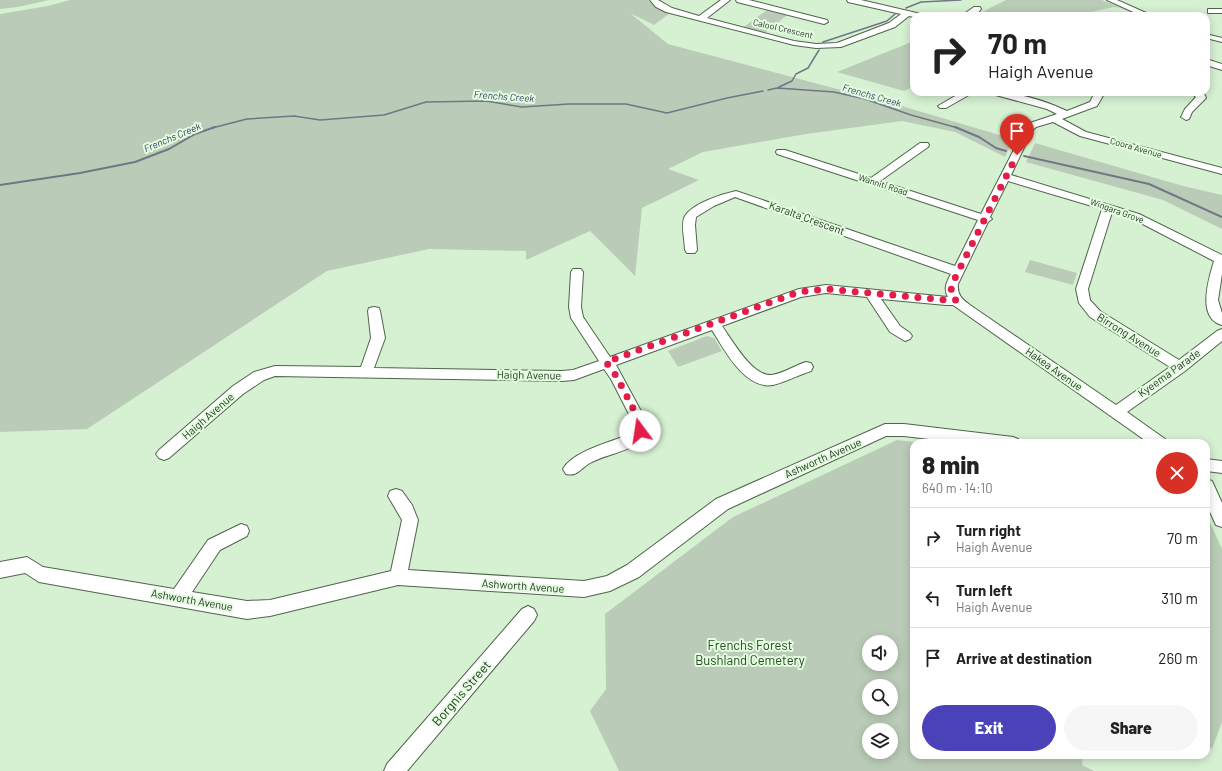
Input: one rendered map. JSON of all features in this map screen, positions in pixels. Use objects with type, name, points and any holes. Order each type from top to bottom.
[{"type":"street","name":"Calool Crescent","points":[[654,0],[659,5],[669,10],[794,43],[811,46],[828,46],[838,44],[892,26],[907,14]]},
{"type":"street","points":[[701,18],[726,0]]},
{"type":"street","points":[[740,0],[824,22]]},
{"type":"street","points":[[850,0],[910,15]]},
{"type":"street","points":[[1111,0],[1137,12]]},
{"type":"street","points":[[974,12],[977,9]]},
{"type":"street","points":[[1211,11],[1222,11]]},
{"type":"street","points":[[1210,37],[1222,40]]},
{"type":"street","points":[[1210,63],[1222,66]]},
{"type":"street","points":[[943,106],[962,96]]},
{"type":"street","points":[[1010,96],[1050,107],[1065,114]]},
{"type":"street","points":[[954,295],[958,272],[1031,127],[1053,118],[1089,107],[1094,104],[1098,96]]},
{"type":"street","points":[[1186,117],[1188,111],[1201,98],[1201,96]]},
{"type":"street","name":"Coora Avenue","points":[[1053,118],[1083,134],[1176,160],[1222,171]]},
{"type":"street","points":[[872,182],[924,145]]},
{"type":"street","name":"Wanniti Road","points":[[781,152],[986,219]]},
{"type":"street","name":"Wingara Grove","points":[[1006,176],[1135,216],[1221,260]]},
{"type":"street","name":"Karalta Crescent","points":[[692,250],[689,219],[693,213],[724,197],[736,194],[958,272]]},
{"type":"street","name":"Birrong Avenue","points":[[1108,207],[1082,290],[1082,297],[1085,305],[1095,314],[1180,367]]},
{"type":"street","points":[[1221,260],[1213,290],[1213,310],[1222,321]]},
{"type":"street","points":[[571,469],[584,459],[633,439],[640,431],[641,424],[617,377],[577,318],[575,307],[577,272]]},
{"type":"street","name":"Haigh Avenue","points":[[164,454],[238,390],[259,376],[275,371],[574,375],[714,323],[810,290],[826,289],[946,300],[954,295]]},
{"type":"street","points":[[872,294],[895,329],[905,336]]},
{"type":"street","name":"Hakea Avenue","points":[[954,295],[966,308],[1154,439]]},
{"type":"street","points":[[366,372],[378,338],[374,311]]},
{"type":"street","points":[[714,323],[748,372],[757,378],[770,380],[806,367]]},
{"type":"street","name":"Kyeema Parade","points":[[1116,412],[1180,367],[1222,334]]},
{"type":"street","name":"Ashworth Avenue","points":[[0,570],[27,565],[39,574],[247,610],[270,608],[398,578],[584,589],[610,583],[633,571],[722,504],[885,430],[904,430],[979,439]]},
{"type":"street","points":[[1210,466],[1222,467]]},
{"type":"street","points":[[1210,494],[1222,520]]},
{"type":"street","points":[[396,496],[406,510],[410,520],[398,578]]},
{"type":"street","points":[[178,598],[214,545],[242,531]]},
{"type":"street","name":"Borgnis Street","points":[[394,771],[528,615]]},
{"type":"green space","points":[[0,0],[49,0],[18,7],[0,9]]},
{"type":"green space","points":[[70,0],[648,0],[656,8],[670,13],[654,25],[630,13],[668,44],[905,107],[1013,139],[1005,157],[955,132],[902,121],[806,134],[703,152],[668,169],[699,180],[642,208],[635,276],[590,231],[526,260],[526,251],[429,249],[327,271],[87,429],[0,432],[0,14],[48,6]]},
{"type":"green space","points":[[1006,0],[1102,0],[1121,8],[1114,7],[1091,12],[982,12]]},
{"type":"green space","points":[[770,8],[790,13],[762,35],[741,29]]},
{"type":"green space","points":[[910,43],[910,88],[904,91],[837,72]]},
{"type":"green space","points":[[1035,143],[1183,186],[1222,195],[1222,229],[1163,200],[1026,162]]},
{"type":"green space","points":[[1030,260],[1077,273],[1073,285],[1025,272]]},
{"type":"green space","points":[[707,336],[714,338],[722,351],[678,367],[668,351]]},
{"type":"green space","name":"Frenchs Forest Bushland Cemetery","points":[[897,440],[910,442],[910,759],[1083,759],[1082,765],[1094,771],[619,771],[590,711],[606,689],[605,614],[733,517]]},
{"type":"green space","points":[[1210,523],[1222,549],[1222,722],[1212,749],[1210,748]]},
{"type":"waterway","points":[[906,8],[921,2],[961,0]]},
{"type":"waterway","points":[[823,42],[887,21],[895,14]]},
{"type":"waterway","points":[[779,87],[792,81],[796,74],[808,68],[819,50]]},
{"type":"waterway","name":"Frenchs Creek","points":[[768,90],[777,88],[834,92],[865,99],[911,115],[956,128]]},
{"type":"waterway","name":"Frenchs Creek","points":[[213,128],[247,119],[294,116],[320,120],[384,115],[426,102],[486,101],[522,107],[569,104],[626,104],[667,113],[727,98],[763,91]]},
{"type":"waterway","name":"Frenchs Creek","points":[[0,185],[80,173],[135,162],[169,149],[195,134],[213,128]]},
{"type":"waterway","name":"Frenchs Creek","points":[[956,128],[979,137],[996,148],[1006,151]]},
{"type":"waterway","points":[[1024,156],[1149,184],[1222,217]]},
{"type":"route","points":[[640,431],[641,424],[617,377],[606,362],[799,292],[810,290],[826,289],[956,300],[951,291],[952,284],[1017,155]]}]
